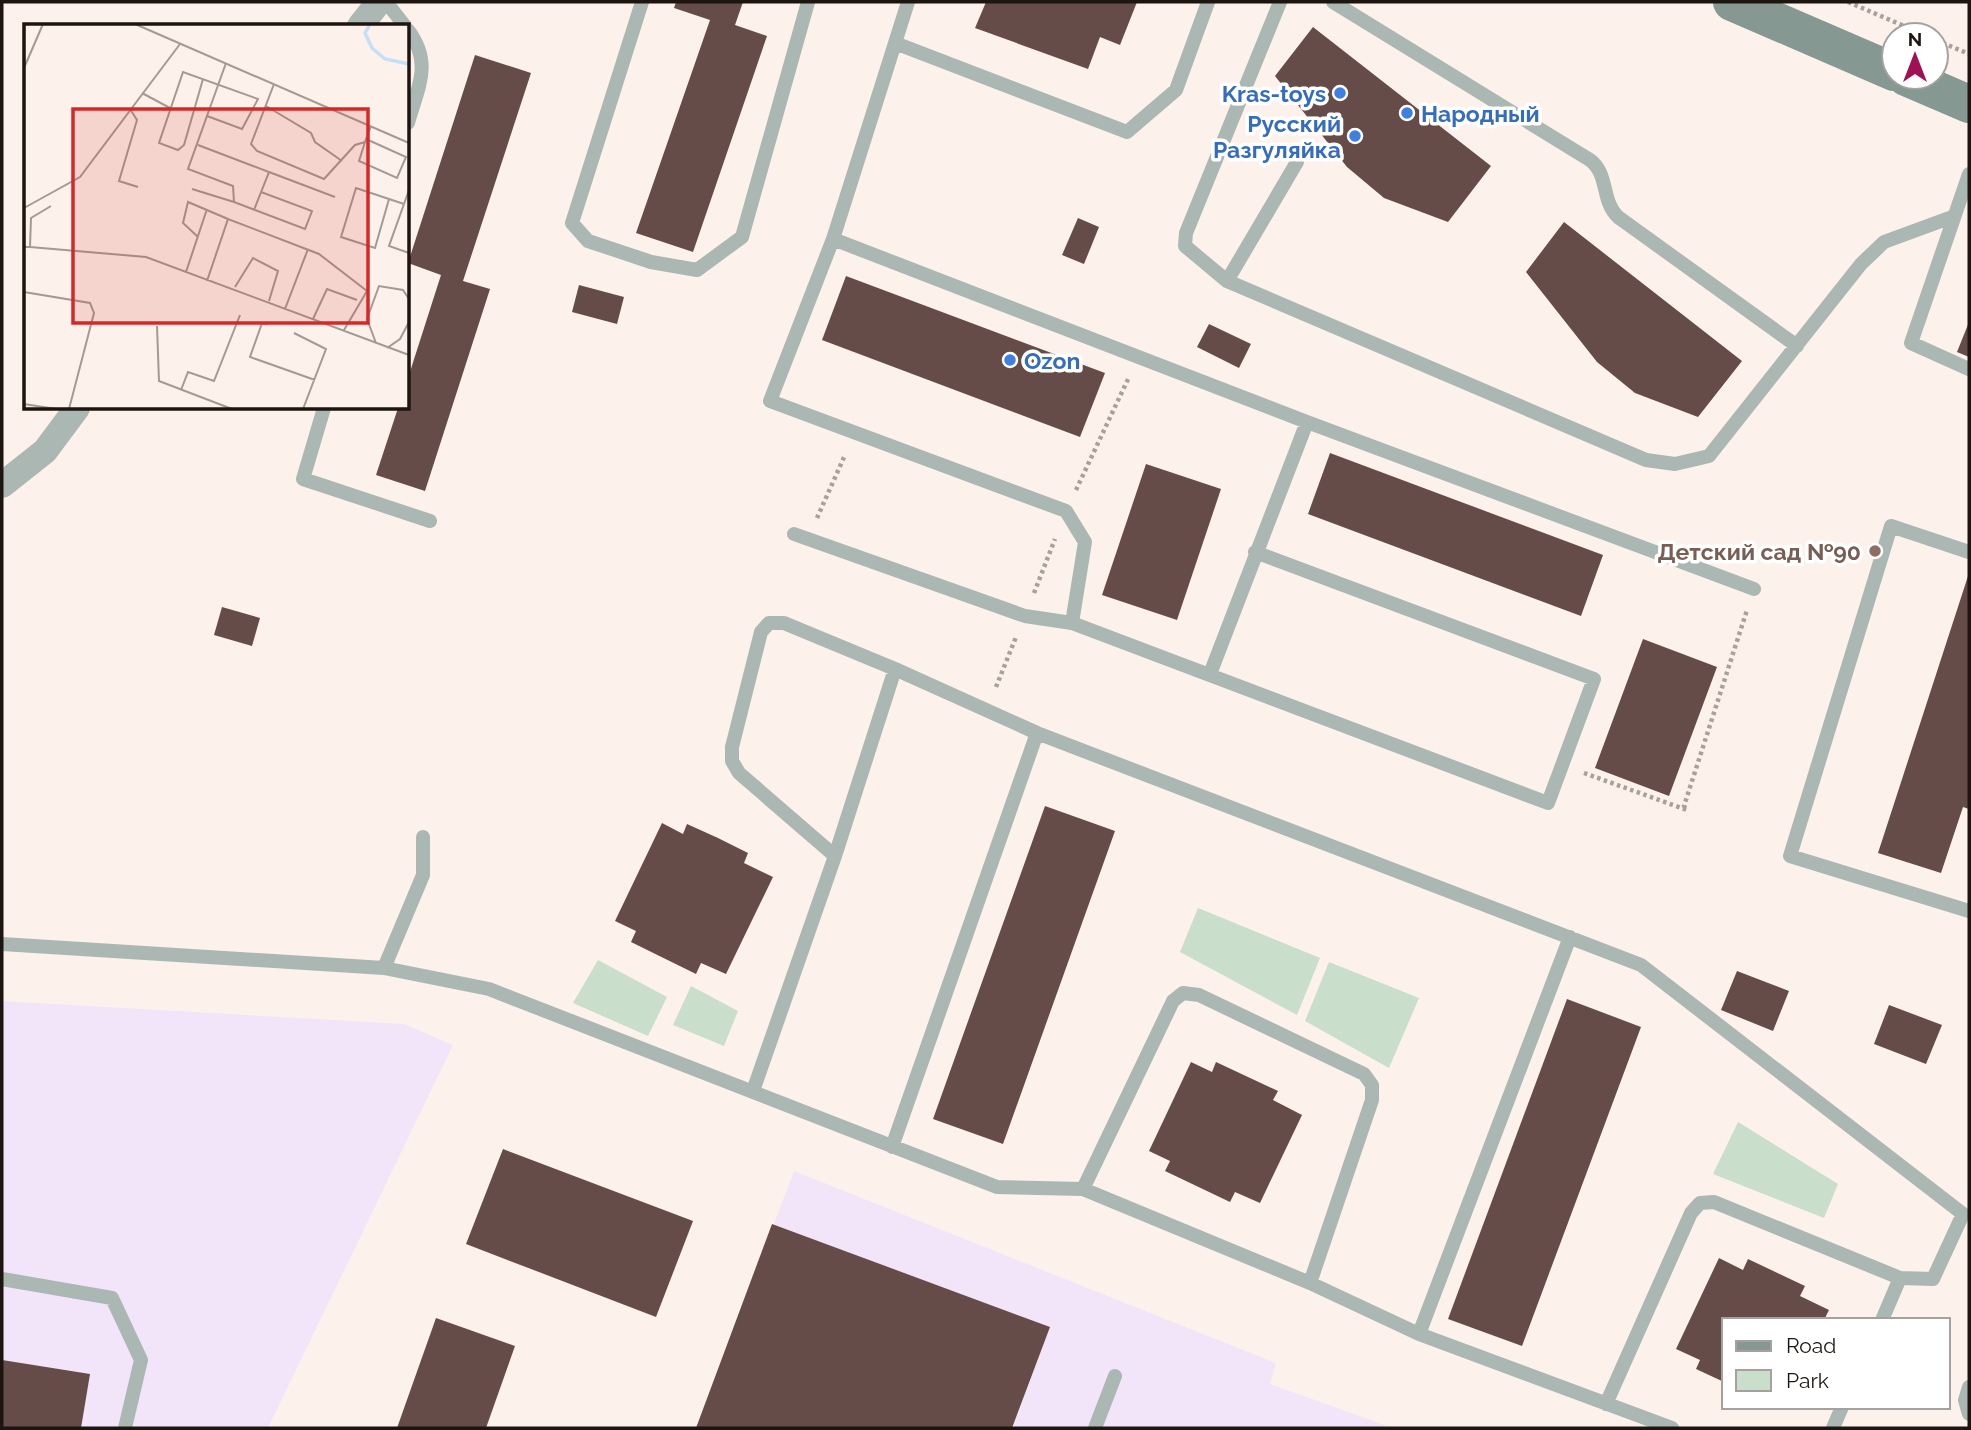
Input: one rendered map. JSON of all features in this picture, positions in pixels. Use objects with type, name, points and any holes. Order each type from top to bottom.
[{"type":"main road","points":[[1732,2],[1880,66]]},
{"type":"main road","points":[[1939,91],[1969,104]]},
{"type":"street","points":[[362,24],[379,2]]},
{"type":"street","points":[[2,485],[45,451],[76,410]]},
{"type":"lane","points":[[386,2],[403,24]]},
{"type":"lane","points":[[642,2],[572,223],[588,241],[651,262],[697,270],[742,237],[808,2]]},
{"type":"lane","points":[[908,2],[833,239],[770,401],[1066,511],[1085,542],[1072,623]]},
{"type":"lane","points":[[895,43],[1127,132],[1176,90],[1208,2]]},
{"type":"lane","points":[[1280,2],[1186,233],[1185,246],[1227,281],[1660,464],[1687,462],[1709,456],[1861,264],[1884,242],[1952,217]]},
{"type":"lane","points":[[1333,2],[1590,160],[1598,166],[1611,210],[1618,217],[1797,346]]},
{"type":"lane","points":[[410,33],[420,46],[424,69],[410,116]]},
{"type":"lane","points":[[1227,281],[1297,162]]},
{"type":"lane","points":[[1969,174],[1964,200],[1952,217],[1911,343],[1969,369]]},
{"type":"lane","points":[[833,239],[1307,422],[1754,589]]},
{"type":"lane","points":[[323,410],[303,479],[430,521]]},
{"type":"lane","points":[[1210,674],[1307,422]]},
{"type":"lane","points":[[1969,552],[1891,526],[1790,856],[1969,911]]},
{"type":"lane","points":[[801,537],[1025,616],[1072,623],[1548,803],[1594,679],[1255,552]]},
{"type":"lane","points":[[835,856],[739,773],[732,761],[732,747],[761,632],[769,623],[784,623],[895,668],[1037,733],[1641,965],[1963,1214],[1933,1279],[1900,1278],[1714,1202],[1700,1203],[1692,1213],[1606,1404]]},
{"type":"lane","points":[[753,1091],[835,856],[895,668]]},
{"type":"lane","points":[[892,1147],[1037,733]]},
{"type":"lane","points":[[384,968],[423,875],[423,836]]},
{"type":"lane","points":[[1419,1334],[1570,937]]},
{"type":"lane","points":[[2,944],[384,968],[489,989],[997,1187],[1083,1189],[1310,1283],[1419,1334],[1672,1428]]},
{"type":"lane","points":[[1083,1189],[1173,1001],[1183,993],[1199,995],[1364,1074],[1372,1085],[1371,1100],[1310,1283]]},
{"type":"lane","points":[[1883,1318],[1900,1278]]},
{"type":"lane","points":[[2,1279],[112,1298],[141,1360],[125,1428]]},
{"type":"lane","points":[[1095,1428],[1115,1376]]},
{"type":"lane","points":[[1969,1387],[1965,1400],[1969,1413]]},
{"type":"lane","points":[[1833,1428],[1841,1409]]},
{"type":"path","points":[[1848,2],[1892,21]]},
{"type":"path","points":[[1950,46],[1969,54]]},
{"type":"path","points":[[801,537],[855,432]]},
{"type":"path","points":[[1562,765],[1687,810],[1684,806],[1754,589]]},
{"type":"shaded area","points":[[2,1001],[404,1024],[453,1045],[268,1428],[2,1428]]},
{"type":"shaded area","points":[[794,1171],[1276,1363],[1270,1384],[1393,1428],[696,1428]]},
{"type":"green space","points":[[1198,908],[1320,958],[1297,1015],[1180,952]]},
{"type":"green space","points":[[598,960],[667,997],[648,1036],[573,1003]]},
{"type":"green space","points":[[1329,962],[1419,998],[1389,1068],[1305,1021]]},
{"type":"green space","points":[[691,986],[738,1011],[724,1046],[673,1025]]},
{"type":"green space","points":[[1738,1122],[1838,1184],[1824,1218],[1713,1174]]},
{"type":"building","points":[[676,2],[743,2],[735,25],[767,36],[693,252],[636,233],[710,20],[674,8]]},
{"type":"building","points":[[986,2],[1137,2],[1120,45],[1100,37],[1088,69],[975,28]]},
{"type":"building","points":[[1313,27],[1491,166],[1448,222],[1384,198],[1347,167],[1275,76]]},
{"type":"building","points":[[475,55],[531,73],[463,281],[490,289],[425,491],[376,475],[397,410],[410,410],[410,372],[441,275],[410,264]]},
{"type":"building","points":[[1078,218],[1099,227],[1084,264],[1062,255]]},
{"type":"building","points":[[1564,222],[1742,361],[1698,417],[1635,393],[1597,362],[1526,272]]},
{"type":"building","points":[[846,276],[1105,373],[1080,437],[822,340]]},
{"type":"building","points":[[579,285],[624,297],[617,324],[572,312]]},
{"type":"building","points":[[1969,322],[1969,357],[1957,352]]},
{"type":"building","points":[[1209,324],[1251,344],[1239,368],[1197,347]]},
{"type":"building","points":[[1330,453],[1603,555],[1581,616],[1308,514]]},
{"type":"building","points":[[1146,464],[1221,489],[1177,620],[1102,595]]},
{"type":"building","points":[[1969,573],[1969,809],[1963,807],[1941,873],[1878,853]]},
{"type":"building","points":[[222,607],[260,618],[252,646],[214,635]]},
{"type":"building","points":[[1643,639],[1717,667],[1669,796],[1595,768]]},
{"type":"building","points":[[1045,806],[1115,831],[1003,1144],[933,1119]]},
{"type":"building","points":[[662,823],[683,834],[687,824],[718,838],[748,853],[744,863],[773,877],[726,974],[701,963],[696,974],[631,942],[636,931],[615,921]]},
{"type":"building","points":[[1737,971],[1789,991],[1773,1031],[1721,1010]]},
{"type":"building","points":[[1567,999],[1641,1027],[1522,1346],[1448,1319]]},
{"type":"building","points":[[1889,1005],[1942,1025],[1926,1064],[1874,1044]]},
{"type":"building","points":[[1191,1062],[1212,1072],[1216,1062],[1278,1091],[1273,1100],[1302,1115],[1260,1203],[1235,1192],[1230,1202],[1165,1171],[1170,1161],[1149,1151]]},
{"type":"building","points":[[503,1149],[693,1221],[656,1317],[466,1244]]},
{"type":"building","points":[[772,1224],[1050,1327],[1012,1428],[696,1428]]},
{"type":"building","points":[[1719,1258],[1743,1270],[1748,1259],[1805,1286],[1800,1296],[1829,1310],[1825,1318],[1722,1318],[1722,1381],[1696,1369],[1700,1360],[1676,1349]]},
{"type":"building","points":[[436,1318],[515,1346],[486,1428],[397,1428]]},
{"type":"building","points":[[2,1360],[90,1374],[81,1428],[2,1428]]},
{"type":"place","name":"Kras-toys","points":[[1340,93]]},
{"type":"place","name":"Народный","points":[[1407,113]]},
{"type":"place","name":"Русский Разгуляйка","points":[[1355,136]]},
{"type":"place","name":"Ozon","points":[[1010,360]]},
{"type":"place","name":"Детский сад №90","points":[[1875,551]]}]
